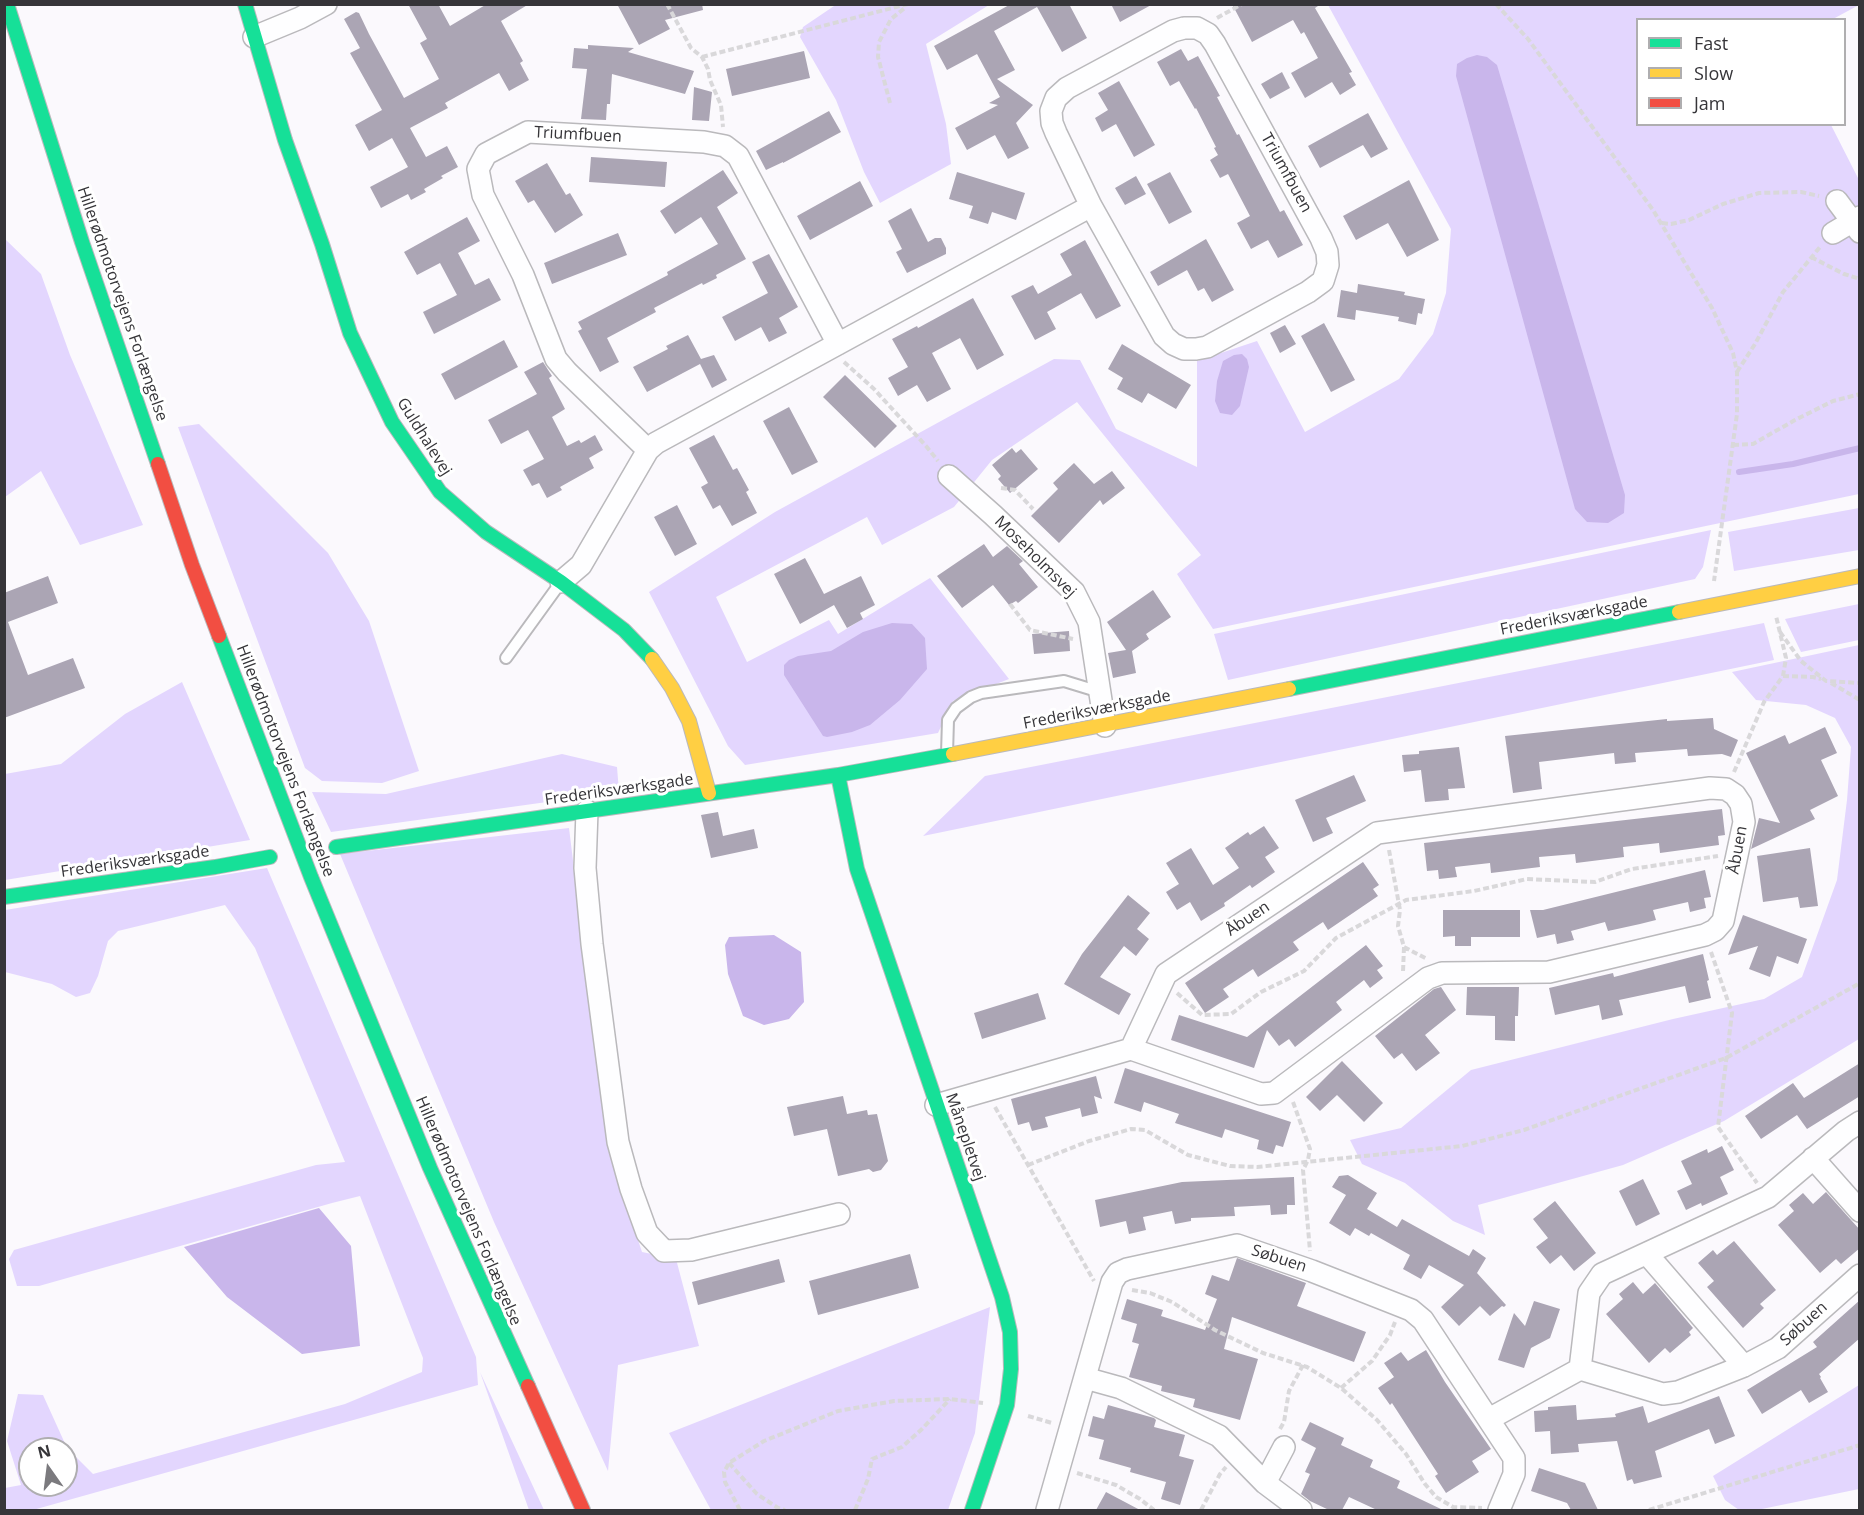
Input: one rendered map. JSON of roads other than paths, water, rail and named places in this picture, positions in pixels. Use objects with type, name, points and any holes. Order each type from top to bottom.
[{"type":"main road","name":"Hillerødmotorvejens Forlængelse","points":[[7,4],[82,242],[192,565],[311,876],[430,1168],[583,1510]]},
{"type":"main road","name":"Guldhalevej","points":[[245,4],[285,140],[322,244],[350,333],[392,422],[440,492],[486,532],[561,582],[624,630],[650,657],[672,688],[688,721],[709,794]]},
{"type":"main road","name":"Frederiksværksgade","points":[[336,847],[838,775],[1105,726],[1860,576]]},
{"type":"main road","name":"Månepletvej","points":[[838,775],[857,869],[1002,1297],[1010,1332],[1011,1360],[1006,1405],[972,1510]]},
{"type":"main road","name":"Frederiksværksgade","points":[[4,897],[270,857]]},
{"type":"street","points":[[255,36],[300,18],[326,4]]},
{"type":"street","name":"Triumfbuen","points":[[1197,28],[1208,34],[1321,238],[1327,252],[1328,265],[1323,281],[1308,292],[1207,347],[1184,349],[1173,344],[1164,336],[1091,206],[1052,123],[1051,111],[1056,98],[1067,88],[1173,31],[1197,28]]},
{"type":"street","name":"Triumfbuen","points":[[648,450],[567,372],[556,358],[523,275],[483,195],[478,169],[486,154],[528,132],[704,142],[724,147],[738,156],[834,346]]},
{"type":"street","points":[[1833,234],[1857,223],[1837,201]]},
{"type":"street","points":[[561,582],[581,565],[648,450],[663,438],[1091,206]]},
{"type":"street","name":"Moseholmsvej","points":[[949,476],[1074,592],[1089,622],[1105,726]]},
{"type":"street","name":"Åbuen","points":[[1710,788],[1726,789],[1735,795],[1743,812],[1744,822],[1723,921],[1715,930],[1705,934],[1549,972],[1442,973],[1428,978],[1274,1093],[1262,1094],[1131,1049],[1166,974],[1377,832],[1710,788]]},
{"type":"street","points":[[587,811],[585,868],[591,933],[618,1142],[631,1189],[647,1233],[664,1251],[691,1250],[839,1214]]},
{"type":"street","points":[[936,1105],[1131,1049]]},
{"type":"street","points":[[1489,1419],[1580,1369],[1589,1293],[1602,1274],[1768,1197],[1846,1131],[1860,1122]]},
{"type":"street","points":[[1814,1158],[1860,1211]]},
{"type":"street","name":"Søbuen","points":[[1047,1510],[1112,1282],[1118,1273],[1127,1269],[1237,1245],[1312,1270],[1411,1310],[1423,1320],[1514,1458],[1514,1474],[1499,1510]]},
{"type":"street","points":[[1647,1254],[1744,1366]]},
{"type":"street","name":"Søbuen","points":[[1580,1369],[1664,1394],[1678,1392],[1744,1366],[1778,1348],[1860,1275]]},
{"type":"street","points":[[1085,1378],[1121,1388],[1219,1436],[1265,1483],[1301,1510]]},
{"type":"street","points":[[1265,1483],[1281,1440]]},
{"type":"lane","points":[[506,658],[561,582]]},
{"type":"lane","points":[[947,755],[948,720],[962,702],[971,697],[981,693],[1064,681],[1100,692]]},
{"type":"waterway","points":[[1739,472],[1793,464],[1860,448]]}]
